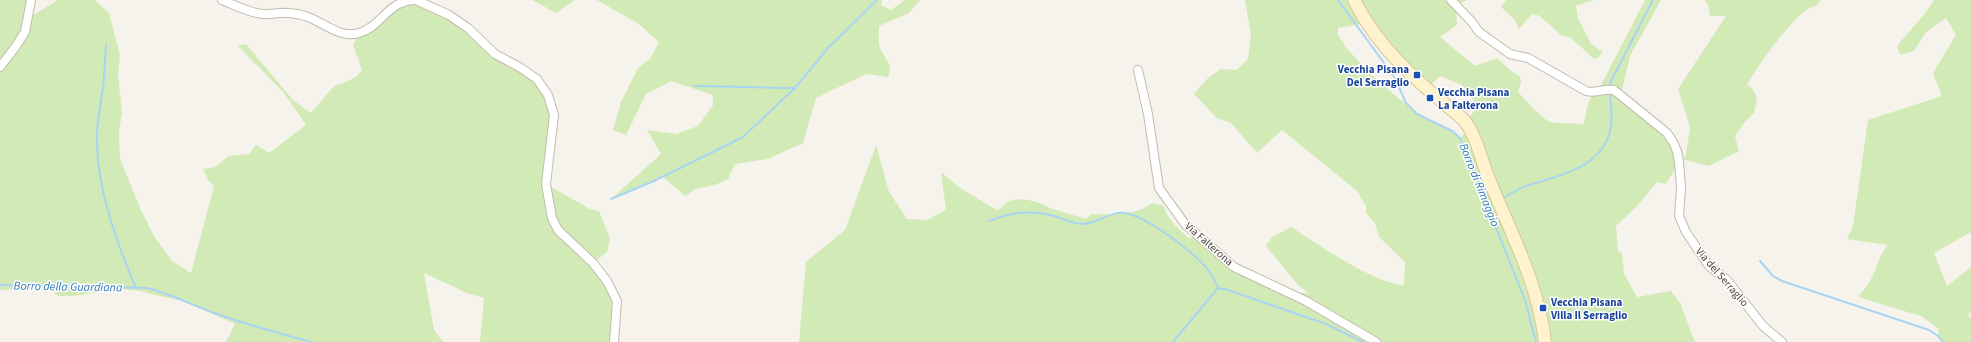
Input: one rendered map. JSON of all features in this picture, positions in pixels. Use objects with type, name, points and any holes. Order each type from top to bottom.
[{"type":"main road","points":[[1354,0],[1394,59],[1408,73],[1463,118],[1470,128],[1487,174],[1533,284],[1545,342]]},
{"type":"street","points":[[0,67],[25,32],[31,0]]},
{"type":"street","points":[[222,0],[241,8],[263,14],[288,12],[308,17],[336,31],[348,34],[359,34],[368,29],[393,6],[405,1],[413,0]]},
{"type":"street","points":[[416,0],[449,15],[468,28],[495,54],[521,68],[537,79],[548,95],[554,115],[546,184],[552,218],[558,230],[593,263],[607,281],[617,301],[614,342]]},
{"type":"street","name":"Via del Serraglio","points":[[1451,0],[1479,32],[1510,54],[1528,58],[1586,91],[1594,93],[1610,89],[1667,133],[1677,151],[1680,188],[1679,216],[1686,232],[1709,266],[1727,280],[1763,326],[1782,342]]},
{"type":"street","name":"Via Falterona","points":[[1138,70],[1148,114],[1159,188],[1185,224],[1234,267],[1306,301],[1376,342]]},
{"type":"green space","points":[[0,0],[31,0],[28,18],[58,0],[95,0],[109,13],[120,55],[118,75],[122,113],[119,131],[120,159],[141,210],[154,236],[172,261],[191,273],[214,186],[208,180],[203,169],[215,167],[229,156],[249,154],[256,145],[269,153],[306,125],[284,93],[238,46],[246,44],[293,100],[311,113],[334,86],[356,77],[362,70],[353,45],[359,34],[393,6],[413,0],[449,15],[495,54],[537,79],[554,115],[546,184],[590,209],[599,211],[610,239],[607,252],[593,263],[617,301],[614,342],[480,342],[484,298],[467,293],[424,273],[434,330],[443,342],[226,342],[235,324],[181,300],[140,291],[122,289],[73,296],[58,296],[45,285],[36,285],[33,289],[0,290]]},
{"type":"green space","points":[[532,0],[575,0],[556,13]]},
{"type":"green space","points":[[597,0],[882,0],[881,5],[891,10],[905,0],[920,0],[909,13],[879,26],[880,48],[888,62],[890,69],[888,77],[866,74],[816,98],[803,143],[768,159],[735,164],[728,179],[715,185],[696,189],[685,196],[663,177],[611,199],[661,154],[647,130],[676,134],[698,126],[713,105],[713,95],[671,81],[646,94],[626,135],[613,130],[621,102],[638,68],[650,59],[659,42],[639,24]]},
{"type":"green space","points":[[1245,0],[1467,0],[1456,5],[1457,25],[1440,37],[1475,66],[1497,58],[1512,72],[1520,76],[1521,82],[1518,92],[1550,122],[1584,124],[1589,101],[1598,91],[1645,0],[1661,0],[1630,56],[1621,94],[1667,133],[1679,162],[1666,184],[1657,182],[1637,206],[1616,226],[1618,251],[1622,254],[1624,274],[1637,297],[1671,291],[1680,303],[1695,342],[799,342],[806,262],[845,230],[876,145],[889,192],[907,219],[927,220],[946,210],[941,172],[960,188],[997,210],[1010,201],[1025,199],[1086,219],[1092,214],[1124,214],[1139,210],[1152,203],[1163,205],[1174,224],[1190,239],[1195,235],[1243,274],[1295,293],[1308,293],[1298,285],[1266,246],[1272,237],[1291,227],[1363,271],[1392,283],[1404,285],[1405,262],[1379,237],[1375,223],[1366,213],[1366,206],[1357,191],[1282,130],[1257,153],[1231,123],[1217,118],[1194,94],[1208,78],[1221,69],[1237,70],[1248,59],[1251,35]],"holes":[[[1369,23],[1427,89],[1440,76],[1462,85],[1478,106],[1466,122],[1470,128],[1460,138],[1452,131],[1417,114],[1376,79],[1348,50],[1338,35],[1338,28]]]},
{"type":"green space","points":[[1506,0],[1593,0],[1576,6],[1578,18],[1591,44],[1603,52],[1597,59],[1593,58],[1570,37],[1562,36],[1540,16],[1532,14],[1519,29],[1515,20],[1501,7]]},
{"type":"green space","points":[[1704,0],[1821,0],[1816,6],[1799,16],[1778,39],[1759,65],[1747,85],[1752,88],[1757,98],[1754,113],[1744,123],[1735,136],[1739,151],[1708,166],[1682,159],[1686,155],[1690,127],[1678,89],[1726,16],[1710,16],[1708,5]]},
{"type":"green space","points":[[1934,0],[1971,0],[1971,232],[1934,253],[1947,286],[1971,267],[1971,310],[1968,316],[1971,318],[1971,342],[1943,342],[1938,336],[1939,329],[1921,316],[1858,296],[1869,283],[1883,251],[1888,245],[1847,239],[1853,226],[1868,120],[1942,96],[1933,73],[1956,35],[1946,18],[1926,32],[1914,51],[1900,55],[1897,46],[1926,12]]},
{"type":"waterway","points":[[611,199],[654,181],[743,137],[795,88],[828,48],[877,0]]},
{"type":"waterway","name":"Borro di Rimaggio","points":[[1338,0],[1395,78],[1406,103],[1417,114],[1452,131],[1460,138],[1525,300],[1536,342]]},
{"type":"waterway","points":[[1610,86],[1610,83],[1653,0]]},
{"type":"waterway","points":[[106,45],[104,79],[97,133],[99,172],[114,232],[136,288]]},
{"type":"waterway","points":[[694,86],[794,88]]},
{"type":"waterway","points":[[1502,199],[1524,187],[1570,172],[1592,159],[1601,150],[1607,139],[1611,125],[1612,112],[1610,91]]},
{"type":"waterway","name":"Borro di Rimaggio","points":[[1487,207],[1494,203]]},
{"type":"waterway","points":[[989,221],[1014,214],[1037,213],[1054,216],[1074,223],[1087,224],[1113,214],[1125,213],[1146,221],[1182,246],[1209,271],[1218,288]]},
{"type":"waterway","points":[[1760,261],[1773,276],[1782,281],[1929,330],[1938,336],[1943,342]]},
{"type":"waterway","name":"Borro della Guardiana","points":[[0,285],[147,288],[165,293],[229,318],[311,342]]},
{"type":"waterway","points":[[1218,288],[1225,289],[1326,324],[1363,342]]},
{"type":"waterway","points":[[1173,342],[1218,288]]},
{"type":"place","name":"Vecchia Pisana Del Serraglio","points":[[1417,75]]},
{"type":"place","name":"Vecchia Pisana La Falterona","points":[[1430,98]]},
{"type":"place","name":"Vecchia Pisana Villa Il Serraglio","points":[[1543,308]]}]
